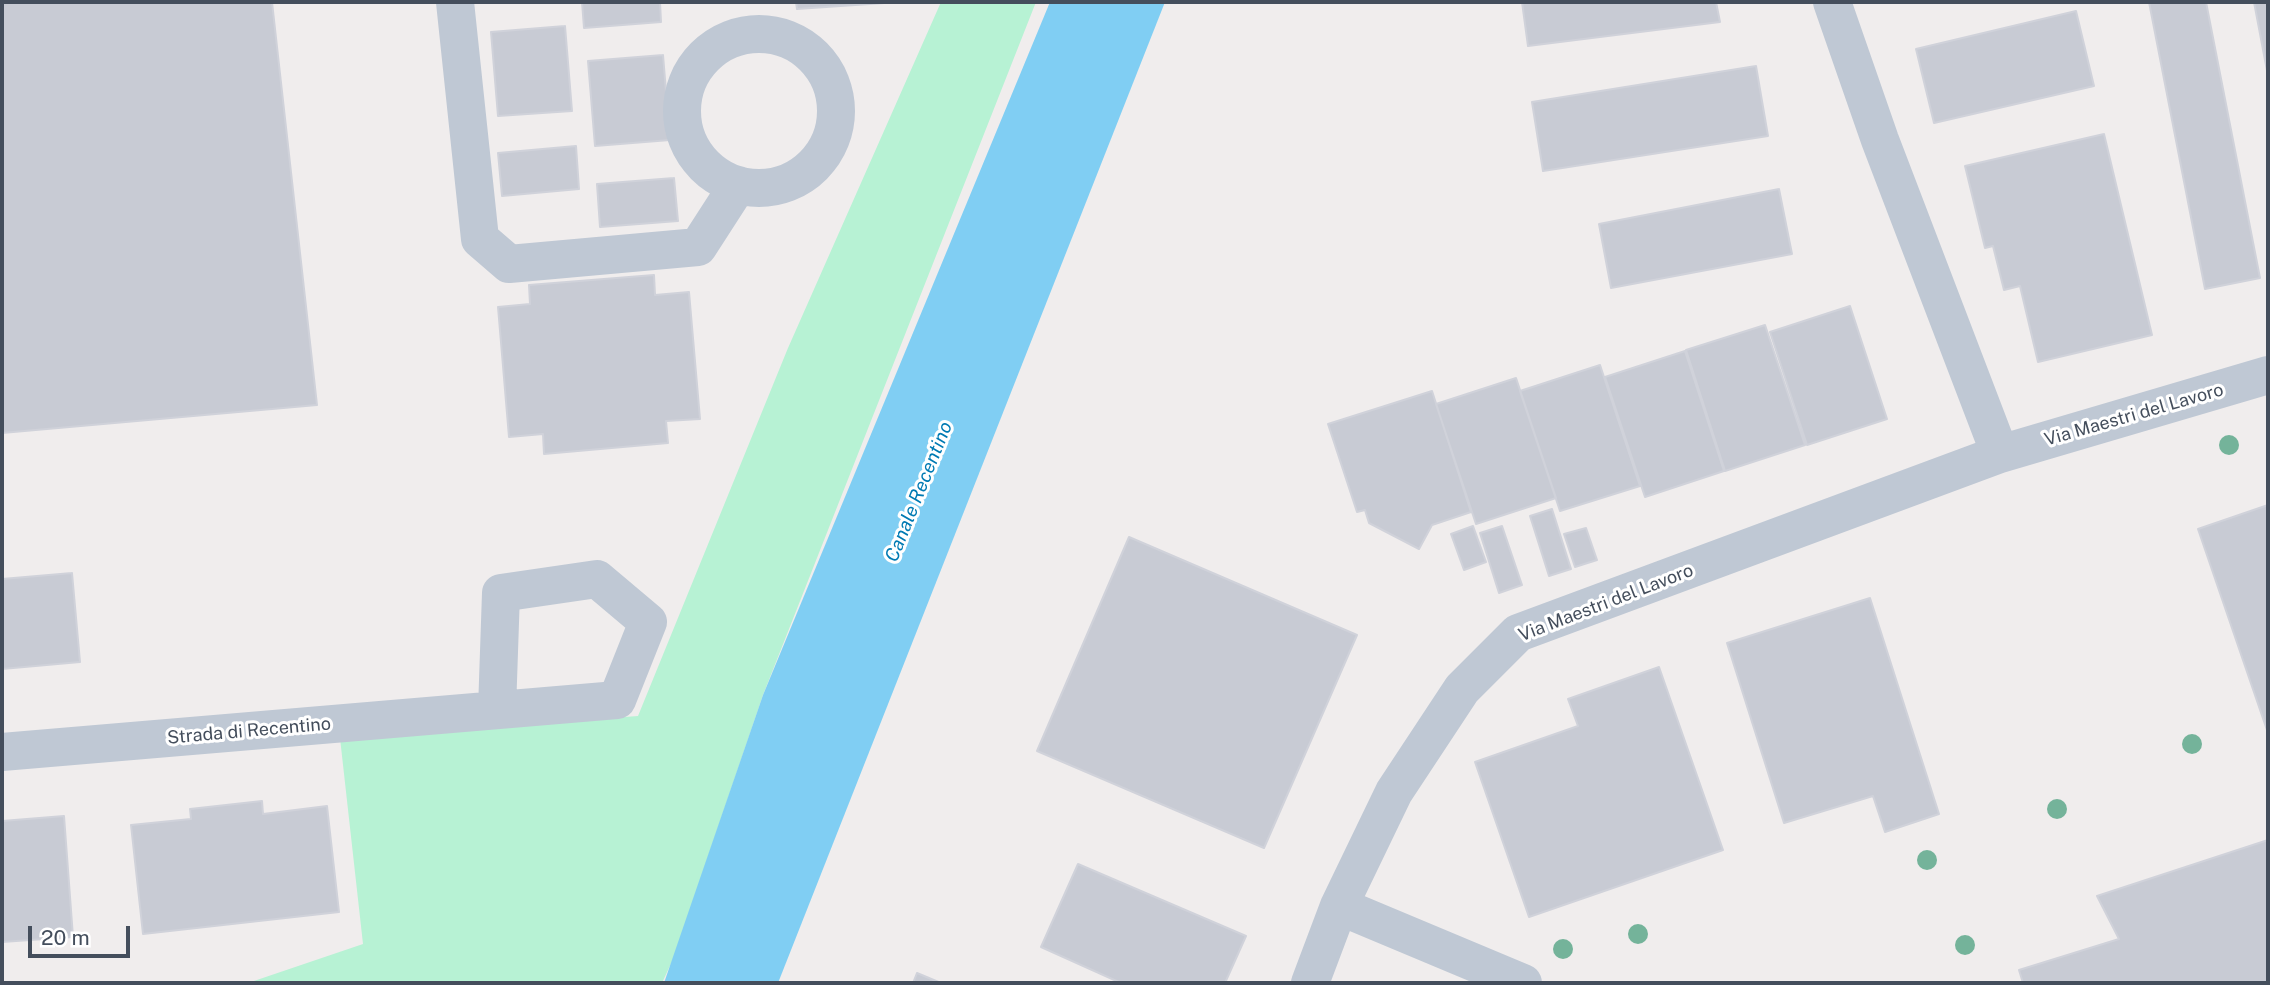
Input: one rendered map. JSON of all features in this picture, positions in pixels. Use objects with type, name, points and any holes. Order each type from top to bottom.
[{"type":"street","points":[[455,2],[480,239],[509,264],[698,247],[738,186]]},
{"type":"street","points":[[1832,2],[1880,140],[2000,454]]},
{"type":"street","name":"Via Maestri del Lavoro","points":[[1310,983],[1339,906],[1401,780],[1462,689],[1518,633],[2000,454],[2268,375]]},
{"type":"street","name":"Strada di Recentino","points":[[2,752],[617,700],[648,622],[597,579],[501,593],[497,710]]},
{"type":"street","points":[[1339,906],[1523,983]]},
{"type":"green space","points":[[941,2],[1036,2],[763,695],[674,957],[662,983],[248,983],[363,944],[340,738],[638,716],[788,348]]},
{"type":"water","name":"Canale Recentino","points":[[1050,2],[1165,2],[778,983],[664,983],[763,695]]},
{"type":"building","points":[[2,2],[272,2],[317,405],[2,433]]},
{"type":"building","points":[[582,2],[660,2],[661,22],[584,28]]},
{"type":"building","points":[[796,2],[899,2],[797,9]]},
{"type":"building","points":[[1522,2],[1716,2],[1720,22],[1528,46]]},
{"type":"building","points":[[2149,2],[2206,2],[2260,278],[2205,289]]},
{"type":"building","points":[[2254,2],[2268,2],[2268,76]]},
{"type":"building","points":[[2076,11],[2094,86],[1934,123],[1916,49]]},
{"type":"building","points":[[565,26],[572,111],[498,116],[491,32]]},
{"type":"building","points":[[663,55],[670,140],[595,146],[588,61]]},
{"type":"building","points":[[1756,66],[1768,136],[1543,171],[1532,102]]},
{"type":"building","points":[[2104,134],[2152,335],[2038,362],[2020,286],[2004,290],[1993,246],[1985,248],[1965,166]]},
{"type":"building","points":[[576,146],[579,189],[502,196],[498,153]]},
{"type":"building","points":[[674,178],[678,221],[600,227],[597,184]]},
{"type":"building","points":[[1779,189],[1792,254],[1611,288],[1599,224]]},
{"type":"building","points":[[654,275],[655,295],[689,292],[700,419],[666,421],[668,443],[544,454],[543,434],[509,437],[498,307],[530,304],[529,285]]},
{"type":"building","points":[[1850,306],[1887,419],[1807,445],[1770,332]]},
{"type":"building","points":[[1765,325],[1805,445],[1725,471],[1686,350]]},
{"type":"building","points":[[1685,351],[1724,471],[1645,497],[1605,377]]},
{"type":"building","points":[[1600,365],[1640,486],[1560,511],[1520,391]]},
{"type":"building","points":[[1516,378],[1556,498],[1476,524],[1436,404]]},
{"type":"building","points":[[1432,391],[1471,512],[1432,525],[1419,549],[1369,523],[1365,510],[1357,512],[1328,424]]},
{"type":"building","points":[[2268,505],[2268,733],[2198,529]]},
{"type":"building","points":[[1552,509],[1571,569],[1549,576],[1530,516]]},
{"type":"building","points":[[1473,526],[1486,562],[1464,570],[1451,534]]},
{"type":"building","points":[[1502,526],[1522,585],[1499,593],[1480,533]]},
{"type":"building","points":[[1586,528],[1597,560],[1575,567],[1564,534]]},
{"type":"building","points":[[1129,537],[1357,635],[1264,848],[1037,751]]},
{"type":"building","points":[[72,573],[80,662],[2,669],[2,579]]},
{"type":"building","points":[[1870,598],[1939,814],[1885,832],[1873,796],[1784,823],[1727,643]]},
{"type":"building","points":[[1659,667],[1723,850],[1529,917],[1475,762],[1578,726],[1568,699]]},
{"type":"building","points":[[262,801],[263,814],[327,806],[339,912],[143,934],[131,825],[191,819],[190,809]]},
{"type":"building","points":[[64,816],[73,937],[2,942],[2,821]]},
{"type":"building","points":[[2268,840],[2268,983],[2023,983],[2019,970],[2119,939],[2097,896]]},
{"type":"building","points":[[1078,864],[1246,936],[1225,983],[1121,983],[1041,947]]},
{"type":"building","points":[[917,973],[941,983],[913,983]]}]
